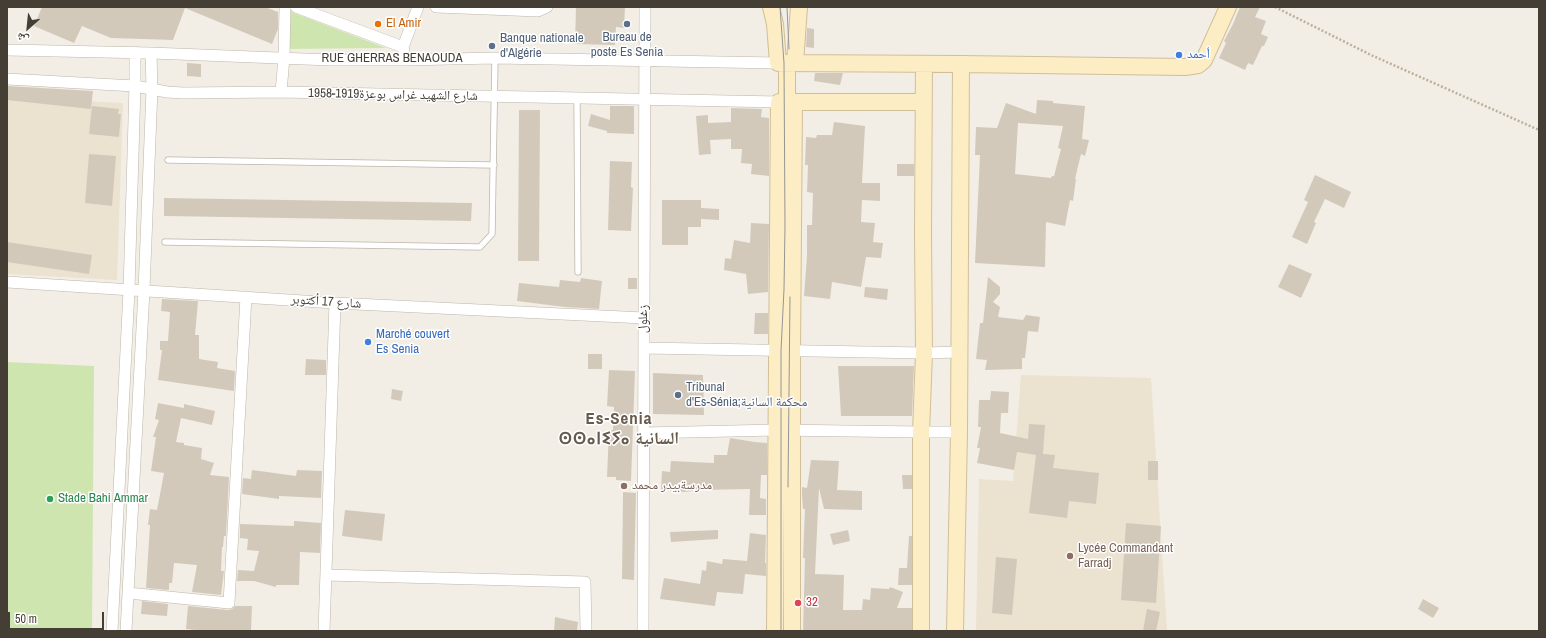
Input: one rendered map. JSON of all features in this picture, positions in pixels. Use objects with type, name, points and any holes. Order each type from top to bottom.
[{"type":"main road","points":[[771,7],[786,63],[787,102],[784,351],[776,430],[775,631]]},
{"type":"main road","points":[[786,63],[799,7]]},
{"type":"main road","points":[[786,63],[1193,67],[1201,63],[1206,57],[1228,7]]},
{"type":"main road","points":[[920,631],[921,432],[924,353],[924,64]]},
{"type":"main road","points":[[955,631],[959,432],[961,64]]},
{"type":"main road","points":[[787,102],[923,102]]},
{"type":"main road","points":[[784,351],[792,430],[792,631]]},
{"type":"street","points":[[281,92],[286,7]]},
{"type":"street","points":[[296,7],[403,47]]},
{"type":"street","points":[[406,60],[403,47],[418,7]]},
{"type":"street","points":[[436,7],[538,11],[547,7]]},
{"type":"street","name":"زغلول","points":[[643,631],[645,7]]},
{"type":"street","name":"RUE GHERRAS BENAOUDA","points":[[7,50],[135,52],[284,58],[406,60],[494,58],[786,63]]},
{"type":"street","points":[[112,631],[129,290],[135,52]]},
{"type":"street","points":[[126,631],[144,290],[152,89],[152,53]]},
{"type":"street","name":"شارع الشهيد غراس بوعزة1919-1958","points":[[7,79],[135,86],[183,93],[281,92],[787,102]]},
{"type":"street","points":[[133,157],[149,158]]},
{"type":"street","name":"شارع 17 أكتوبر","points":[[7,282],[335,303],[644,318]]},
{"type":"street","points":[[128,593],[229,603],[246,297]]},
{"type":"street","points":[[324,631],[335,303]]},
{"type":"street","points":[[644,348],[924,353],[959,352]]},
{"type":"street","points":[[644,433],[776,430],[959,432]]},
{"type":"street","points":[[326,575],[585,582],[586,631]]},
{"type":"lane","points":[[165,242],[480,247],[492,234],[495,97],[494,58]]},
{"type":"lane","points":[[577,99],[578,272]]},
{"type":"lane","points":[[168,160],[494,165]]},
{"type":"path","points":[[1275,7],[1371,56],[1539,130]]},
{"type":"shaded area","points":[[7,97],[123,103],[117,280],[7,274]]},
{"type":"shaded area","name":"Lycée Commandant Farradj","points":[[1021,375],[1151,378],[1167,631],[976,631],[979,479],[1013,481]]},
{"type":"green space","points":[[289,11],[386,48],[285,49]]},
{"type":"green space","name":"Stade Bahi Ammar","points":[[7,362],[94,366],[92,631],[7,631]]},
{"type":"building","points":[[42,7],[265,7],[278,12],[278,29],[272,44],[185,8],[173,40],[111,38],[82,26],[74,43],[34,26]]},
{"type":"building","points":[[576,7],[625,7],[624,28],[616,27],[615,45],[575,44]]},
{"type":"building","points":[[1240,7],[1260,7],[1255,17],[1266,21],[1261,34],[1268,37],[1253,65],[1248,63],[1245,70],[1219,58],[1226,43],[1224,41]]},
{"type":"building","points":[[807,28],[814,29],[814,48],[806,47]]},
{"type":"building","points":[[187,63],[201,64],[201,77],[187,76]]},
{"type":"building","points":[[815,73],[843,73],[840,85],[814,81]]},
{"type":"building","points":[[7,86],[93,91],[91,109],[7,100]]},
{"type":"building","points":[[1037,100],[1085,106],[1082,139],[1089,140],[1085,156],[1081,154],[1075,179],[1073,201],[1070,200],[1065,226],[1046,222],[1045,267],[975,263],[980,155],[975,155],[976,127],[997,128],[1006,103],[1036,114]],"holes":[[[1018,123],[1063,126],[1058,148],[1061,149],[1054,176],[1051,178],[1015,174]]]},
{"type":"building","points":[[92,106],[119,109],[118,114],[121,114],[119,137],[89,134]]},
{"type":"building","points":[[610,106],[634,106],[634,134],[607,133],[607,131],[588,126],[591,114],[610,120]]},
{"type":"building","points":[[731,108],[762,109],[761,117],[769,118],[769,176],[751,174],[752,164],[741,163],[742,149],[731,149],[731,139],[710,140],[711,154],[699,155],[696,116],[708,115],[708,123],[731,122]]},
{"type":"building","points":[[519,110],[540,110],[539,261],[518,261]]},
{"type":"building","points":[[834,122],[865,126],[862,183],[880,183],[880,201],[862,200],[861,222],[875,223],[873,242],[883,243],[881,258],[866,257],[861,287],[832,282],[830,299],[804,296],[807,256],[807,225],[812,225],[813,193],[807,192],[808,165],[805,165],[806,137],[816,138],[817,135],[832,135]]},
{"type":"building","points":[[89,154],[116,156],[112,206],[85,203]]},
{"type":"building","points":[[610,161],[632,162],[631,187],[633,188],[631,231],[608,230]]},
{"type":"building","points":[[897,164],[914,164],[914,176],[897,176]]},
{"type":"building","points":[[1315,175],[1351,192],[1344,208],[1325,199],[1314,222],[1316,223],[1307,244],[1292,237],[1308,202],[1304,200]]},
{"type":"building","points":[[164,198],[472,203],[471,221],[164,216]]},
{"type":"building","points":[[662,200],[701,200],[701,208],[719,209],[719,220],[701,219],[701,227],[688,227],[688,245],[662,245]]},
{"type":"building","points":[[751,223],[769,224],[768,292],[748,294],[746,274],[724,270],[725,258],[731,259],[734,240],[750,243]]},
{"type":"building","points":[[7,242],[92,255],[89,274],[7,262]]},
{"type":"building","points":[[1289,264],[1312,274],[1301,298],[1278,287]]},
{"type":"building","points":[[988,277],[1000,287],[1000,294],[993,302],[1000,307],[998,317],[1023,320],[1026,315],[1040,317],[1038,332],[1028,331],[1025,358],[1022,358],[1022,369],[985,370],[987,360],[976,359],[980,323],[983,323]]},
{"type":"building","points":[[581,278],[602,281],[599,309],[565,307],[517,301],[519,283],[559,287],[560,280],[580,282]]},
{"type":"building","points":[[628,278],[637,278],[637,289],[628,289]]},
{"type":"building","points":[[865,287],[888,289],[887,300],[864,297]]},
{"type":"building","points":[[162,299],[198,301],[195,335],[199,335],[199,359],[218,362],[217,368],[235,371],[234,391],[158,380],[162,350],[160,350],[160,341],[168,341],[170,312],[161,311]]},
{"type":"building","points":[[755,313],[768,313],[768,334],[754,334]]},
{"type":"building","points":[[588,354],[602,354],[602,369],[588,369]]},
{"type":"building","points":[[306,359],[326,360],[326,375],[305,375]]},
{"type":"building","points":[[838,366],[914,366],[912,416],[841,416]]},
{"type":"building","points":[[609,370],[635,371],[631,481],[616,480],[616,477],[607,477],[609,430],[613,430],[614,407],[607,406]]},
{"type":"building","name":"Tribunal d'Es-Sénia;محكمة السانية","points":[[653,373],[703,375],[704,415],[653,414]]},
{"type":"building","points":[[392,389],[403,391],[401,401],[391,399]]},
{"type":"building","points":[[991,391],[1009,392],[1008,413],[1001,413],[1000,433],[1028,439],[1029,424],[1045,425],[1043,454],[1055,455],[1053,468],[1099,473],[1096,504],[1069,501],[1067,518],[1029,513],[1036,455],[1017,452],[1014,470],[977,463],[980,448],[977,448],[981,427],[978,427],[979,400],[990,400]]},
{"type":"building","points":[[158,403],[184,408],[184,404],[215,411],[212,425],[181,418],[176,442],[202,448],[201,459],[214,463],[210,475],[229,477],[226,536],[224,536],[222,547],[221,571],[224,571],[221,595],[192,592],[197,565],[174,563],[172,583],[169,583],[169,590],[146,588],[150,509],[157,510],[164,473],[151,471],[156,437],[153,437],[159,420],[155,419]]},
{"type":"building","points":[[730,438],[767,443],[767,475],[761,475],[760,498],[766,499],[766,515],[749,515],[750,489],[699,490],[685,492],[661,490],[662,471],[670,472],[671,461],[714,463],[714,455],[727,455]]},
{"type":"building","points":[[811,460],[839,461],[837,490],[862,491],[862,510],[824,509],[819,488],[815,574],[844,575],[843,610],[862,610],[863,599],[870,600],[871,588],[889,589],[890,587],[903,592],[897,608],[912,608],[912,631],[803,631],[805,509],[803,509],[802,487],[807,488]]},
{"type":"building","points":[[1148,461],[1158,461],[1158,480],[1148,480]]},
{"type":"building","points":[[252,470],[296,476],[297,470],[322,471],[321,498],[279,496],[279,499],[242,494],[243,478],[251,479]]},
{"type":"building","points":[[902,475],[912,475],[912,489],[903,489]]},
{"type":"building","points":[[623,492],[636,493],[634,580],[622,579]]},
{"type":"building","points":[[345,510],[385,514],[382,541],[342,536]]},
{"type":"building","points":[[294,521],[321,523],[320,553],[300,552],[299,585],[276,585],[276,587],[254,581],[237,581],[238,570],[254,571],[259,551],[247,550],[248,539],[240,538],[240,524],[294,526]]},
{"type":"building","points":[[1126,523],[1161,526],[1156,603],[1121,600]]},
{"type":"building","points":[[718,530],[718,539],[671,542],[670,532]]},
{"type":"building","points":[[848,530],[850,541],[833,545],[830,534]]},
{"type":"building","points":[[750,533],[766,535],[766,576],[745,574],[743,594],[717,592],[715,606],[660,599],[664,578],[700,584],[702,570],[706,571],[707,561],[722,564],[723,559],[747,561]]},
{"type":"building","points":[[909,536],[912,536],[912,585],[898,585],[899,568],[907,568]]},
{"type":"building","points":[[996,557],[1017,559],[1012,615],[992,613]]},
{"type":"building","points":[[1423,599],[1439,608],[1433,618],[1418,609]]},
{"type":"building","points":[[142,601],[168,604],[167,616],[141,614]]},
{"type":"building","points":[[188,606],[228,610],[235,606],[252,606],[251,631],[204,631],[186,629]]},
{"type":"building","points":[[1147,609],[1160,612],[1156,631],[1143,631]]},
{"type":"building","points":[[555,617],[578,622],[577,631],[554,631]]},
{"type":"tram line","points":[[780,7],[784,63],[785,226],[781,351],[781,631]]},
{"type":"tram line","points":[[787,7],[789,49]]},
{"type":"tram line","points":[[788,487],[790,297]]},
{"type":"place","name":"El Amir","points":[[378,24]]},
{"type":"place","name":"Bureau de poste Es Senia","points":[[627,24]]},
{"type":"place","name":"Banque nationale d'Algérie","points":[[492,46]]},
{"type":"place","name":"أحمد","points":[[1179,55]]},
{"type":"place","name":"Marché couvert Es Senia","points":[[368,342]]},
{"type":"place","name":"Tribunal d'Es-Sénia;محكمة السانية","points":[[678,395]]},
{"type":"place","name":"مدرسةبيدر محمد","points":[[624,486]]},
{"type":"place","name":"Stade Bahi Ammar","points":[[50,499]]},
{"type":"place","name":"Lycée Commandant Farradj","points":[[1070,556]]},
{"type":"place","name":"32","points":[[798,603]]},
{"type":"district","name":"Es-Senia ⵙⵙⴰⵏⵉⵢⴰ السانية","points":[[619,429]]}]
